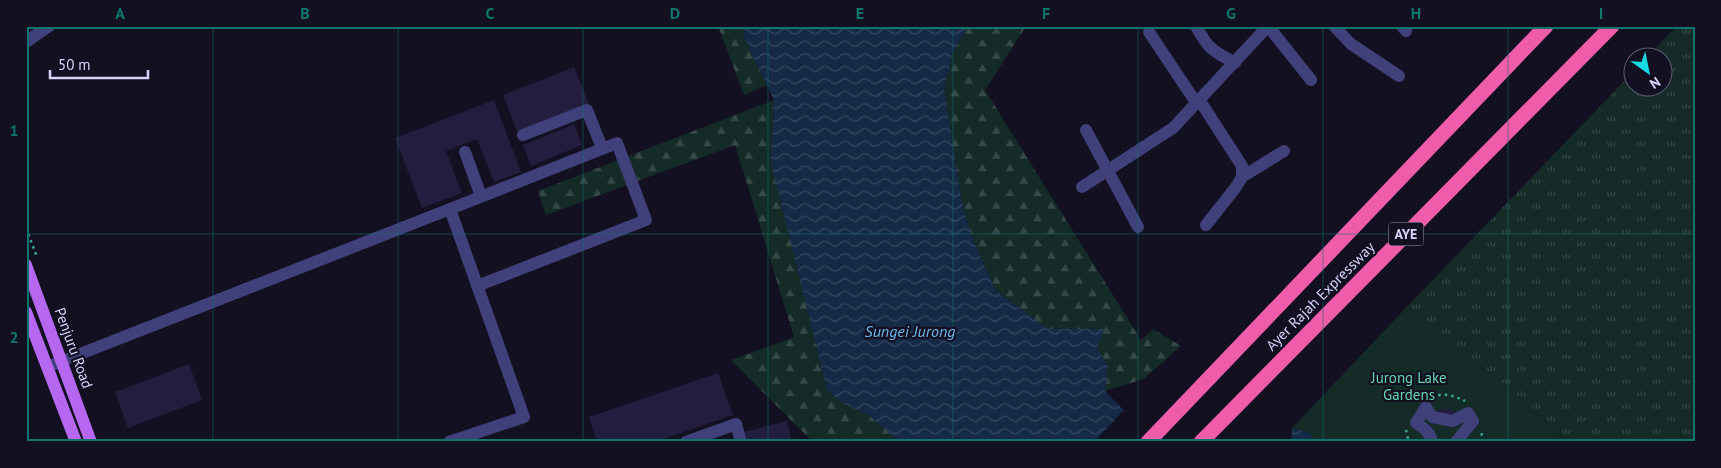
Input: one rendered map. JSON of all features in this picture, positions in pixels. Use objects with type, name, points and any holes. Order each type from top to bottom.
[{"type":"highway","name":"Ayer Rajah Expressway","points":[[1150,440],[1546,26]]},
{"type":"highway","name":"Ayer Rajah Expressway","points":[[1201,442],[1612,26]]},
{"type":"main road","name":"Penjuru Road","points":[[26,265],[91,442]]},
{"type":"main road","name":"Penjuru Road","points":[[26,312],[76,442]]},
{"type":"street","points":[[26,42],[50,26]]},
{"type":"street","points":[[1196,26],[1213,51],[1235,63]]},
{"type":"street","points":[[1082,187],[1173,128],[1268,26],[1311,80]]},
{"type":"street","points":[[1334,26],[1351,44],[1399,76]]},
{"type":"street","points":[[1149,32],[1242,166],[1242,177]]},
{"type":"street","points":[[524,135],[587,110],[602,148]]},
{"type":"street","points":[[1086,130],[1138,227]]},
{"type":"street","points":[[48,368],[63,365],[617,143],[646,220],[477,286]]},
{"type":"street","points":[[465,152],[481,196]]},
{"type":"street","points":[[1206,225],[1242,177],[1284,152]]},
{"type":"street","points":[[450,209],[524,417],[450,442]]},
{"type":"street","points":[[1432,442],[1432,437],[1426,429],[1416,423],[1426,407],[1432,417],[1453,421],[1468,413],[1473,421],[1456,442]]},
{"type":"street","points":[[686,442],[736,424],[741,442]]},
{"type":"green space","points":[[718,26],[742,26],[745,39],[767,85],[744,95]]},
{"type":"green space","points":[[969,26],[1025,26],[985,90],[1141,340],[1153,329],[1181,346],[1144,379],[1105,391],[1108,366],[1097,348],[1103,329],[1048,329],[995,290],[971,234],[962,203],[944,89],[953,51]]},
{"type":"green space","points":[[1677,26],[1695,26],[1695,442],[1567,442],[1499,379],[1401,313],[1624,81],[1624,98],[1674,98],[1674,48],[1656,48]]},
{"type":"green space","points":[[774,100],[771,162],[844,404],[870,416],[900,442],[813,442],[731,360],[794,337],[735,145],[546,215],[538,191]]},
{"type":"green space","name":"Jurong Lake Gardens","points":[[1401,313],[1499,379],[1567,442],[1314,442],[1311,433],[1292,428]]},
{"type":"water","name":"Sungei Jurong","points":[[742,26],[969,26],[953,51],[944,89],[962,203],[971,234],[995,290],[1048,329],[1104,329],[1097,348],[1108,366],[1105,391],[1155,442],[900,442],[870,416],[844,404],[827,390],[771,162],[774,100],[745,39]]},
{"type":"water","points":[[1292,428],[1311,433],[1314,442],[1291,442]]},
{"type":"pier","points":[[1126,408],[1158,442],[1094,442]]},
{"type":"building","points":[[574,67],[589,104],[518,133],[503,95]]},
{"type":"building","points":[[494,100],[521,172],[494,182],[477,139],[446,151],[462,193],[422,208],[395,138]]},
{"type":"building","points":[[574,124],[582,145],[531,166],[523,145]]},
{"type":"building","points":[[189,364],[202,400],[128,428],[115,392]]},
{"type":"building","points":[[718,373],[733,415],[655,442],[597,442],[589,417]]},
{"type":"building","points":[[1442,409],[1456,412],[1460,417],[1434,413]]},
{"type":"building","points":[[787,421],[792,442],[746,442],[744,432]]}]
